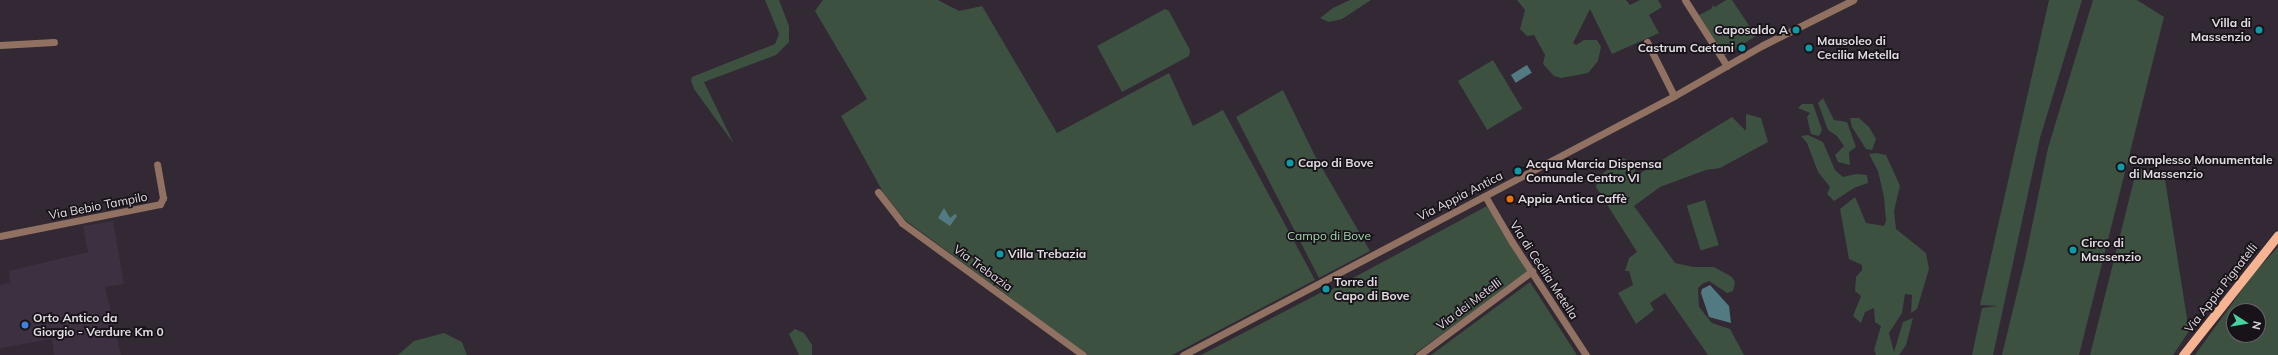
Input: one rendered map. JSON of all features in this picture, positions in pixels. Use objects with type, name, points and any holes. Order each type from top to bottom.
[{"type":"main road","name":"Via Appia Pignatelli","points":[[2183,355],[2278,235]]},
{"type":"street","points":[[1685,0],[1726,66]]},
{"type":"street","name":"Via Appia Antica","points":[[1183,355],[1853,0]]},
{"type":"street","points":[[0,45],[54,42]]},
{"type":"street","points":[[1647,42],[1674,96]]},
{"type":"street","name":"Via Bebio Tampilo","points":[[0,236],[160,204],[162,198],[157,165]]},
{"type":"street","name":"Via Trebazia","points":[[878,192],[902,223],[1083,355]]},
{"type":"street","name":"Via di Cecilia Metella","points":[[1485,196],[1586,355]]},
{"type":"street","name":"Via dei Metelli","points":[[1419,355],[1532,272]]},
{"type":"shaded area","points":[[113,221],[124,284],[105,287],[121,355],[54,355],[52,339],[0,348],[0,285],[10,283],[9,271],[88,252],[83,226]]},
{"type":"green space","points":[[765,0],[779,0],[789,26],[789,42],[776,55],[704,82],[734,144],[694,89],[691,80],[692,77],[775,44],[779,34]]},
{"type":"green space","points":[[823,0],[938,0],[959,11],[982,6],[1057,133],[1169,73],[1193,126],[1223,110],[1315,280],[1172,355],[1088,355],[905,220],[883,192],[841,116],[867,99],[815,11]]},
{"type":"green space","points":[[1350,0],[1371,0],[1342,19],[1329,22],[1320,18],[1333,8]]},
{"type":"green space","points":[[1517,0],[1626,0],[1630,5],[1640,0],[1658,0],[1662,7],[1649,15],[1659,33],[1612,54],[1590,9],[1573,43],[1576,45],[1584,40],[1597,40],[1601,47],[1598,61],[1588,73],[1561,78],[1554,76],[1543,64],[1545,55],[1534,35],[1527,36],[1520,29],[1525,10]]},
{"type":"green space","points":[[1726,0],[1732,0],[1756,36],[1724,56],[1699,15],[1711,9],[1713,5],[1715,7]]},
{"type":"green space","points":[[2049,0],[2082,0],[2040,138],[1993,355],[1972,355],[1982,308],[1998,306],[1980,305]]},
{"type":"green space","points":[[2093,0],[2137,0],[2164,17],[2079,355],[2002,355],[2025,260],[2048,148]]},
{"type":"green space","points":[[1165,9],[1169,11],[1190,50],[1189,56],[1122,92],[1097,46]]},
{"type":"green space","points":[[1493,60],[1522,109],[1487,130],[1458,81]]},
{"type":"green space","name":"Campo di Bove","points":[[1283,90],[1314,154],[1370,251],[1319,278],[1236,117]]},
{"type":"green space","points":[[1823,98],[1834,120],[1847,122],[1856,147],[1849,152],[1850,165],[1838,162],[1835,155],[1844,146],[1837,136],[1828,130],[1818,103]]},
{"type":"green space","points":[[1802,104],[1813,104],[1822,130],[1819,136],[1811,134],[1807,117],[1810,113],[1798,108]]},
{"type":"green space","points":[[1746,114],[1761,118],[1768,142],[1720,168],[1706,170],[1660,187],[1634,206],[1675,263],[1693,267],[1714,267],[1732,277],[1735,282],[1733,291],[1727,293],[1709,281],[1702,284],[1698,288],[1699,307],[1712,323],[1730,329],[1744,355],[1708,355],[1665,293],[1650,303],[1654,310],[1636,324],[1618,293],[1633,285],[1629,271],[1625,271],[1629,258],[1637,252],[1596,187],[1598,177],[1623,158],[1636,165],[1634,177],[1732,117],[1746,131]]},
{"type":"green space","points":[[1850,118],[1859,118],[1869,127],[1876,139],[1872,150],[1866,149],[1852,127]]},
{"type":"green space","points":[[1808,135],[1823,142],[1835,170],[1843,177],[1856,174],[1867,175],[1868,183],[1854,188],[1834,201],[1827,194],[1830,187],[1818,172],[1807,143],[1801,136]]},
{"type":"green space","points":[[1876,153],[1886,155],[1900,186],[1894,211],[1896,229],[1926,253],[1929,269],[1917,309],[1911,313],[1912,295],[1905,294],[1902,313],[1889,333],[1894,352],[1903,322],[1913,318],[1906,345],[1899,355],[1876,355],[1874,350],[1881,326],[1875,322],[1874,308],[1865,312],[1861,323],[1853,316],[1861,296],[1855,291],[1856,277],[1862,270],[1862,265],[1849,259],[1840,209],[1855,197],[1866,223],[1884,226],[1886,221],[1884,197],[1878,171],[1869,154]]},
{"type":"green space","points":[[2137,168],[2164,173],[2189,331],[2173,355],[2090,355]]},
{"type":"green space","points":[[1705,200],[1719,245],[1701,251],[1687,206]]},
{"type":"green space","points":[[1487,206],[1529,271],[1413,355],[1201,355],[1324,291],[1325,293]]},
{"type":"green space","points":[[2278,247],[2278,355],[2195,355],[2226,312],[2226,343],[2266,343],[2266,303],[2232,303],[2254,273]]},
{"type":"green space","points":[[1530,282],[1577,355],[1431,355]]},
{"type":"green space","points":[[795,329],[804,333],[812,345],[812,355],[799,355],[789,334]]},
{"type":"green space","points":[[444,333],[462,342],[467,355],[398,355],[414,341]]},
{"type":"water","points":[[1527,65],[1532,73],[1516,83],[1511,75]]},
{"type":"water","points":[[944,208],[950,218],[955,214],[957,216],[950,226],[938,218]]},
{"type":"water","points":[[1710,285],[1729,306],[1731,323],[1709,317],[1701,293],[1702,289]]},
{"type":"place","name":"Caposaldo A","points":[[1796,30]]},
{"type":"place","name":"Villa di Massenzio","points":[[2259,30]]},
{"type":"place","name":"Castrum Caetani","points":[[1742,48]]},
{"type":"place","name":"Mausoleo di Cecilia Metella","points":[[1809,48]]},
{"type":"place","name":"Capo di Bove","points":[[1290,163]]},
{"type":"place","name":"Complesso Monumentale di Massenzio","points":[[2121,167]]},
{"type":"place","name":"Acqua Marcia Dispensa Comunale Centro VI","points":[[1518,171]]},
{"type":"place","name":"Appia Antica Caffè","points":[[1510,199]]},
{"type":"place","name":"Circo di Massenzio","points":[[2073,250]]},
{"type":"place","name":"Villa Trebazia","points":[[1000,254]]},
{"type":"place","name":"Torre di Capo di Bove","points":[[1326,289]]},
{"type":"place","name":"Orto Antico da Giorgio - Verdure Km 0","points":[[25,325]]}]
